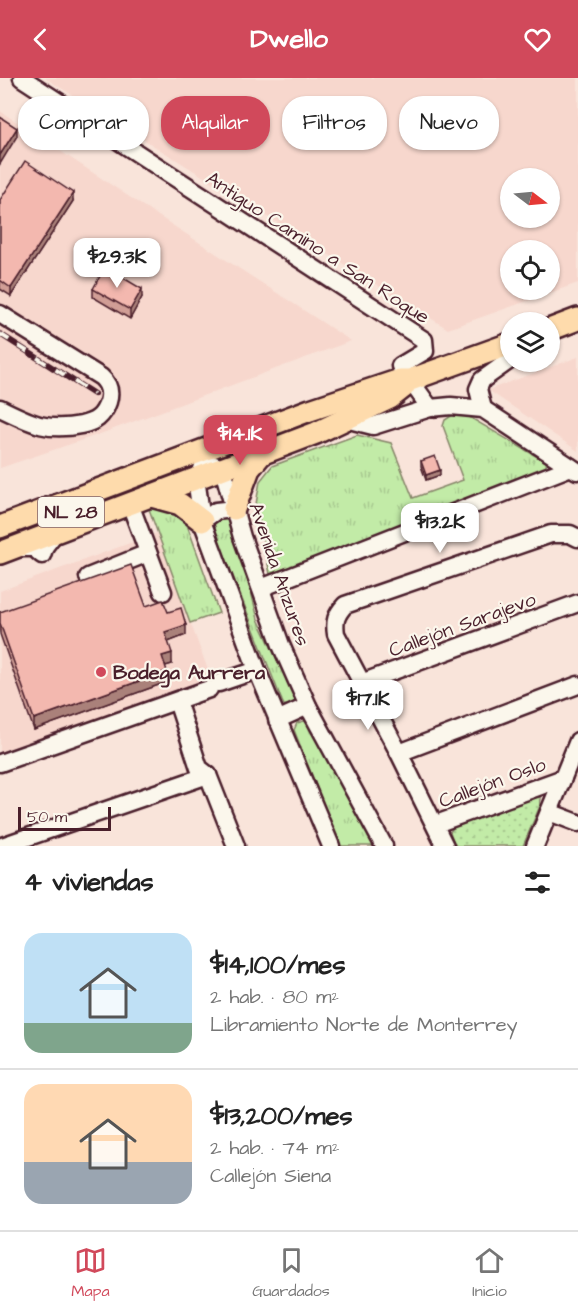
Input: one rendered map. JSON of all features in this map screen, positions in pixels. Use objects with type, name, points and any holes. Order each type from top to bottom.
[{"type":"main road","points":[[560,326],[578,319]]},
{"type":"main road","name":"NL 28","points":[[4,547],[207,470],[407,384],[500,348]]},
{"type":"main road","name":"NL 28","points":[[0,527],[310,410],[400,380],[407,384]]},
{"type":"main road","points":[[4,547],[55,532],[151,496],[207,470],[316,433],[390,398],[407,384]]},
{"type":"main road","points":[[207,470],[208,456],[301,419],[310,410]]},
{"type":"main road","points":[[234,509],[249,469],[264,451]]},
{"type":"main road","points":[[95,492],[182,464],[207,470]]},
{"type":"main road","points":[[151,496],[180,504],[202,521]]},
{"type":"street","name":"Antiguo Camino a San Roque","points":[[22,78],[424,340],[425,351],[400,366],[407,384]]},
{"type":"street","points":[[0,314],[101,377],[109,387],[110,396],[104,412],[93,422],[61,429],[39,426],[0,408]]},
{"type":"street","points":[[483,409],[478,389],[482,380],[500,367]]},
{"type":"street","points":[[407,384],[430,408]]},
{"type":"street","points":[[345,419],[373,426],[430,408],[451,406],[483,409],[575,469]]},
{"type":"street","points":[[261,588],[575,469]]},
{"type":"street","points":[[207,470],[197,495],[202,521],[257,670],[331,846]]},
{"type":"street","name":"Avenida Anzures","points":[[207,470],[228,484],[234,509],[281,645],[308,706],[384,846]]},
{"type":"street","points":[[130,504],[163,592]]},
{"type":"street","points":[[202,521],[216,512],[234,509]]},
{"type":"street","points":[[445,846],[436,824],[336,634],[334,623],[338,613],[345,605],[551,534],[570,534],[578,538]]},
{"type":"street","points":[[88,577],[148,553]]},
{"type":"street","name":"Callejón Sarajevo","points":[[362,683],[578,603]]},
{"type":"street","points":[[0,764],[257,670]]},
{"type":"street","points":[[399,753],[578,686]]},
{"type":"street","points":[[177,701],[200,768],[208,775],[236,846]]},
{"type":"street","points":[[277,720],[308,706]]},
{"type":"street","points":[[535,846],[578,742]]},
{"type":"street","points":[[3,846],[208,775]]},
{"type":"street","name":"Callejón Oslo","points":[[436,824],[563,778]]},
{"type":"street","points":[[549,812],[578,823]]},
{"type":"shaded area","points":[[45,78],[578,78],[578,283],[560,289],[560,240],[500,240],[500,300],[530,300],[448,329],[149,143],[149,96],[74,96]]},
{"type":"shaded area","points":[[0,111],[18,123],[18,150],[59,150],[351,341],[100,434],[0,468]]},
{"type":"shaded area","points":[[578,357],[578,451],[488,390],[537,372],[560,372],[560,364]]},
{"type":"shaded area","points":[[157,533],[211,678],[0,754],[0,591]]},
{"type":"green space","points":[[459,411],[546,462],[547,472],[270,574],[256,504],[260,481],[272,466],[357,435],[391,443],[413,498],[463,480],[443,426],[445,420]]},
{"type":"green space","points":[[151,507],[175,511],[186,522],[219,613],[190,623],[149,509]]},
{"type":"green space","points":[[224,514],[233,522],[258,619],[293,694],[295,701],[291,706],[284,705],[282,701],[216,533],[214,521]]},
{"type":"green space","points":[[304,721],[309,723],[375,846],[340,846],[294,730],[297,723]]},
{"type":"green space","points":[[534,796],[541,798],[540,806],[523,846],[455,846],[450,832],[454,826]]},
{"type":"building","points":[[0,117],[17,128],[0,155]]},
{"type":"building","points":[[25,161],[73,193],[11,288],[0,280],[0,200]]},
{"type":"building","points":[[105,267],[142,289],[130,310],[93,289]]},
{"type":"building","points":[[435,456],[440,470],[426,475],[421,461]]},
{"type":"building","points":[[131,565],[146,606],[163,600],[168,612],[181,608],[186,625],[165,632],[172,653],[162,656],[167,671],[34,719],[0,623],[0,612]]},
{"type":"railway","points":[[0,334],[94,394]]},
{"type":"place","name":"Bodega Aurrera","points":[[101,672]]}]
